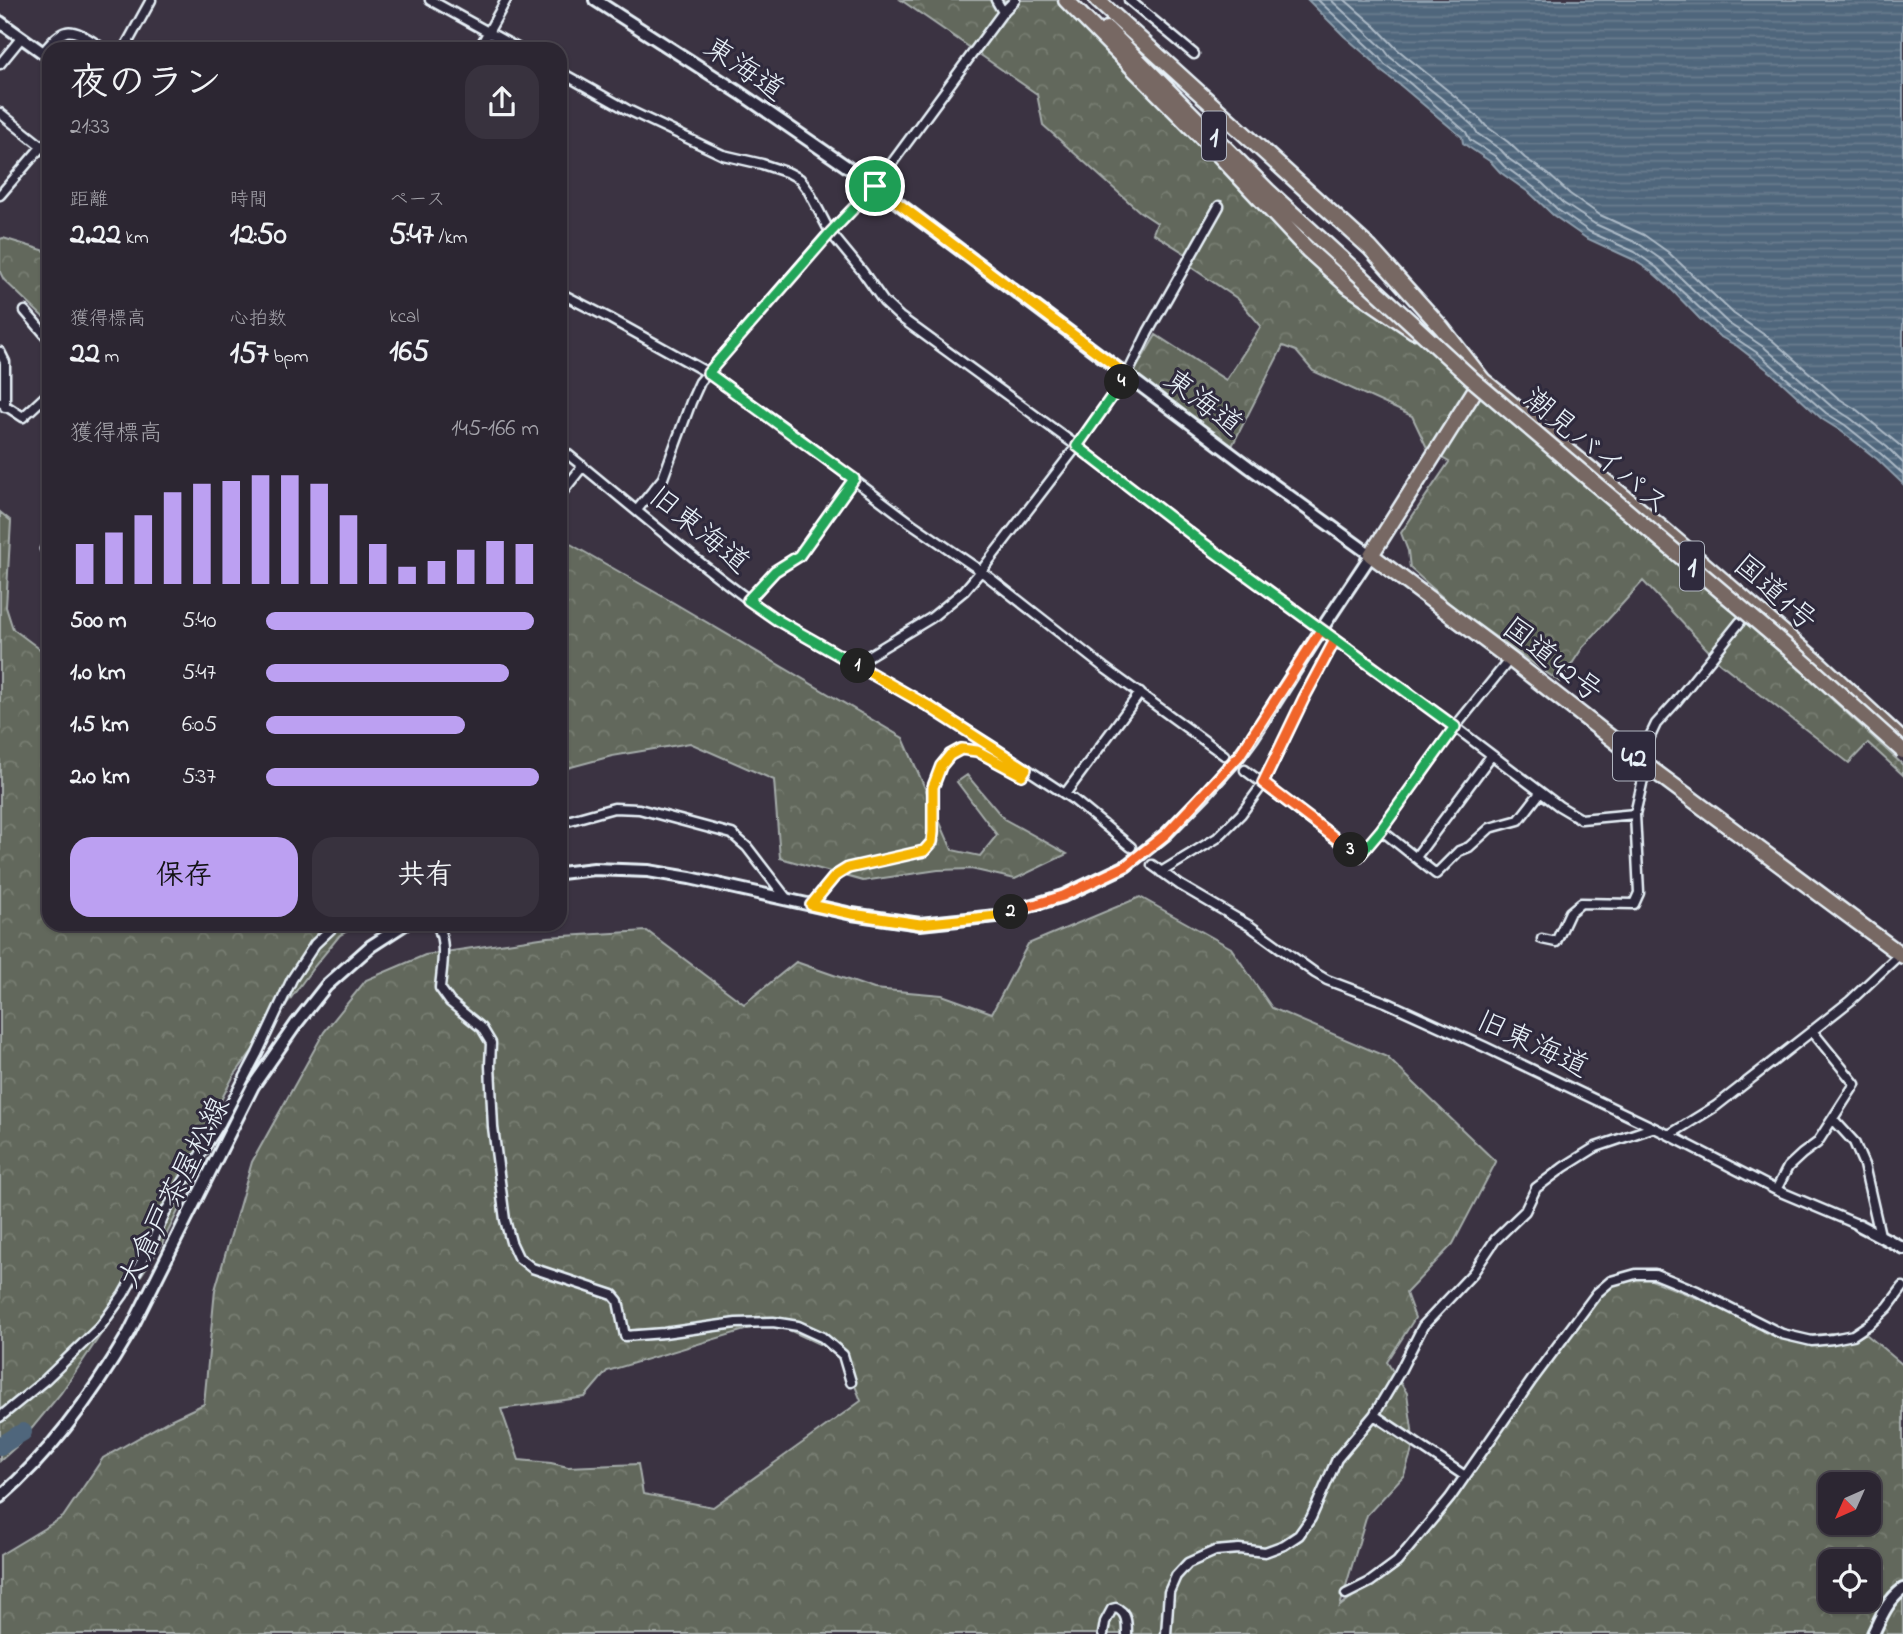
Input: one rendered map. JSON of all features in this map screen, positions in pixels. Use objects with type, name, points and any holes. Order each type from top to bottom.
[{"type":"highway","points":[[1066,0],[1318,259],[1348,286],[1482,379]]},
{"type":"highway","name":"潮見バイパス","points":[[1078,0],[1268,191],[1472,379],[1794,653],[1903,751]]},
{"type":"highway","name":"潮見バイパス","points":[[1091,0],[1354,270]]},
{"type":"highway","points":[[1097,0],[1370,248],[1442,328],[1482,379]]},
{"type":"highway","points":[[1371,555],[1482,379]]},
{"type":"highway","name":"国道1号","points":[[1482,379],[1674,538],[1820,664],[1903,741]]},
{"type":"highway","name":"国道42号","points":[[1371,555],[1646,765],[1902,953]]},
{"type":"street","points":[[128,42],[150,0]]},
{"type":"street","points":[[430,0],[506,42]]},
{"type":"street","points":[[483,42],[506,0]]},
{"type":"street","name":"東海道","points":[[595,0],[740,93],[875,186],[1249,467],[1371,555]]},
{"type":"street","points":[[996,0],[1003,12]]},
{"type":"street","points":[[637,510],[663,478],[700,382],[831,232],[875,186],[1003,12],[1015,0]]},
{"type":"street","points":[[1129,0],[1194,54]]},
{"type":"street","points":[[0,22],[42,52]]},
{"type":"street","points":[[55,42],[60,35],[75,32],[92,42]]},
{"type":"street","points":[[0,64],[22,37]]},
{"type":"street","points":[[567,76],[626,109],[723,155],[771,167],[800,179],[831,232],[884,302],[900,317],[1455,727],[1540,793],[1581,819],[1635,814]]},
{"type":"street","points":[[0,113],[42,147]]},
{"type":"street","points":[[0,195],[42,152]]},
{"type":"street","points":[[855,664],[931,618],[964,591],[981,571],[1077,446],[1127,375],[1148,332],[1219,206]]},
{"type":"street","points":[[567,297],[708,373],[911,523],[981,571],[1224,755]]},
{"type":"street","points":[[24,311],[42,331]]},
{"type":"street","points":[[0,352],[5,362],[3,404],[23,416],[42,399]]},
{"type":"street","name":"旧東海道","points":[[567,453],[669,539],[714,571],[748,600],[777,620],[928,706],[1065,794],[1131,847]]},
{"type":"street","points":[[567,486],[583,466]]},
{"type":"street","points":[[748,600],[775,571],[799,556],[854,479]]},
{"type":"street","points":[[567,872],[594,869],[648,871],[852,914],[920,924],[996,916],[1063,896],[1126,866],[1166,834],[1239,756],[1371,555]]},
{"type":"street","points":[[1542,939],[1556,942],[1570,912],[1581,903],[1634,904],[1639,893],[1635,814],[1646,765],[1646,745],[1656,724],[1740,622]]},
{"type":"street","points":[[1161,872],[1217,838],[1241,814],[1263,783],[1335,640]]},
{"type":"street","points":[[1245,770],[1359,856],[1381,830],[1455,727],[1510,659]]},
{"type":"street","points":[[1065,794],[1140,693]]},
{"type":"street","points":[[811,905],[835,876],[848,868],[924,851],[932,842],[933,787],[941,766],[950,755],[961,749],[977,751],[1022,775],[1026,769]]},
{"type":"street","points":[[1416,857],[1491,756]]},
{"type":"street","points":[[1381,830],[1436,874],[1459,851],[1469,847],[1490,828],[1519,820],[1540,793]]},
{"type":"street","points":[[567,821],[614,808],[639,809],[732,834],[747,847],[787,899]]},
{"type":"street","name":"旧東海道","points":[[1152,865],[1250,926],[1327,980],[1388,1003],[1485,1046],[1776,1190],[1859,1225],[1903,1248]]},
{"type":"street","points":[[0,1417],[45,1380],[100,1327],[123,1295],[151,1245],[166,1211],[221,1122],[292,979],[315,944],[329,931]]},
{"type":"street","name":"大倉戸茶屋松線","points":[[0,1497],[48,1449],[107,1372],[253,1086],[296,1024],[326,986],[371,946],[394,931]]},
{"type":"street","points":[[440,931],[443,953],[440,988],[450,1002],[482,1028],[491,1043],[493,1127],[505,1220],[518,1256],[533,1268],[613,1295],[618,1301],[625,1336],[664,1334],[736,1323],[772,1322],[798,1326],[822,1337],[843,1355],[851,1382]]},
{"type":"street","points":[[1669,1135],[1716,1106],[1850,1000],[1902,953]]},
{"type":"street","points":[[1776,1190],[1788,1167],[1817,1143],[1855,1084],[1812,1031]]},
{"type":"street","points":[[1833,1119],[1854,1142],[1864,1165],[1880,1235]]},
{"type":"street","points":[[1166,1634],[1169,1592],[1176,1576],[1188,1563],[1214,1551],[1239,1549],[1265,1552],[1299,1535],[1311,1518],[1337,1459],[1374,1415],[1423,1325],[1473,1273],[1495,1240],[1525,1211],[1536,1188],[1596,1147],[1653,1128]]},
{"type":"street","points":[[1346,1594],[1370,1582],[1397,1562],[1465,1476],[1597,1293],[1611,1281],[1636,1274],[1656,1274],[1697,1291],[1782,1334],[1812,1341],[1853,1335],[1871,1324],[1903,1287]]},
{"type":"street","points":[[1374,1415],[1465,1476]]},
{"type":"street","points":[[1873,1634],[1888,1604],[1903,1589]]},
{"type":"street","points":[[1103,1634],[1105,1622],[1112,1609],[1116,1608],[1122,1610],[1125,1616],[1127,1634]]},
{"type":"green space","points":[[901,0],[1057,0],[1326,258],[1753,626],[1903,765],[1903,775],[1868,743],[1849,763],[1720,663],[1643,581],[1583,647],[1560,682],[1457,610],[1410,568],[1408,551],[1401,533],[1449,462],[1428,450],[1412,416],[1313,371],[1296,351],[1283,346],[1232,446],[1159,395],[1133,374],[1156,335],[1226,380],[1261,326],[1238,299],[1191,267],[1186,254],[1153,233],[1157,223],[1139,211],[1043,125],[1037,94]]},
{"type":"green space","points":[[0,239],[42,250],[42,316],[4,280],[0,272]]},
{"type":"green space","points":[[0,512],[11,521],[6,607],[13,629],[42,651],[42,931],[347,931],[340,935],[313,968],[233,1077],[218,1106],[196,1174],[161,1246],[61,1393],[19,1444],[0,1461]]},
{"type":"green space","points":[[567,542],[903,738],[952,850],[980,856],[997,835],[957,782],[967,775],[1004,819],[1067,854],[1015,879],[971,869],[938,870],[863,881],[780,858],[774,780],[690,743],[612,756],[567,768]]},
{"type":"green space","points":[[1140,897],[1231,948],[1272,1008],[1387,1057],[1496,1162],[1453,1244],[1406,1293],[1415,1318],[1387,1362],[1407,1393],[1413,1447],[1404,1475],[1367,1515],[1340,1606],[1397,1562],[1602,1288],[1636,1274],[1796,1337],[1861,1330],[1903,1365],[1903,1634],[0,1634],[0,1555],[63,1517],[103,1458],[204,1404],[215,1290],[252,1162],[324,1032],[366,980],[425,955],[547,937],[647,931],[744,1004],[796,962],[874,989],[942,995],[992,1013],[1028,944]],"holes":[[[772,1322],[843,1355],[861,1401],[713,1507],[643,1494],[638,1464],[568,1467],[519,1460],[501,1409],[585,1397],[607,1371]]]},
{"type":"water","points":[[1308,0],[1903,0],[1903,484],[1877,459],[1822,419],[1773,374],[1737,346],[1719,336],[1652,272],[1632,259],[1586,238],[1463,143],[1462,137],[1381,71]]},
{"type":"waterway","points":[[0,1446],[23,1432]]},
{"type":"route","points":[[875,186],[1127,375],[1077,446],[1200,541],[1455,727],[1381,830],[1359,856],[1263,783],[1304,698],[1335,640],[1321,630],[1239,756],[1166,834],[1126,866],[1063,896],[996,916],[920,924],[811,905],[835,876],[848,868],[924,851],[932,842],[933,787],[941,766],[950,755],[961,749],[977,751],[1022,775],[1026,769],[928,706],[777,620],[748,600],[775,571],[799,556],[854,479],[708,373],[831,232],[875,186]]}]
